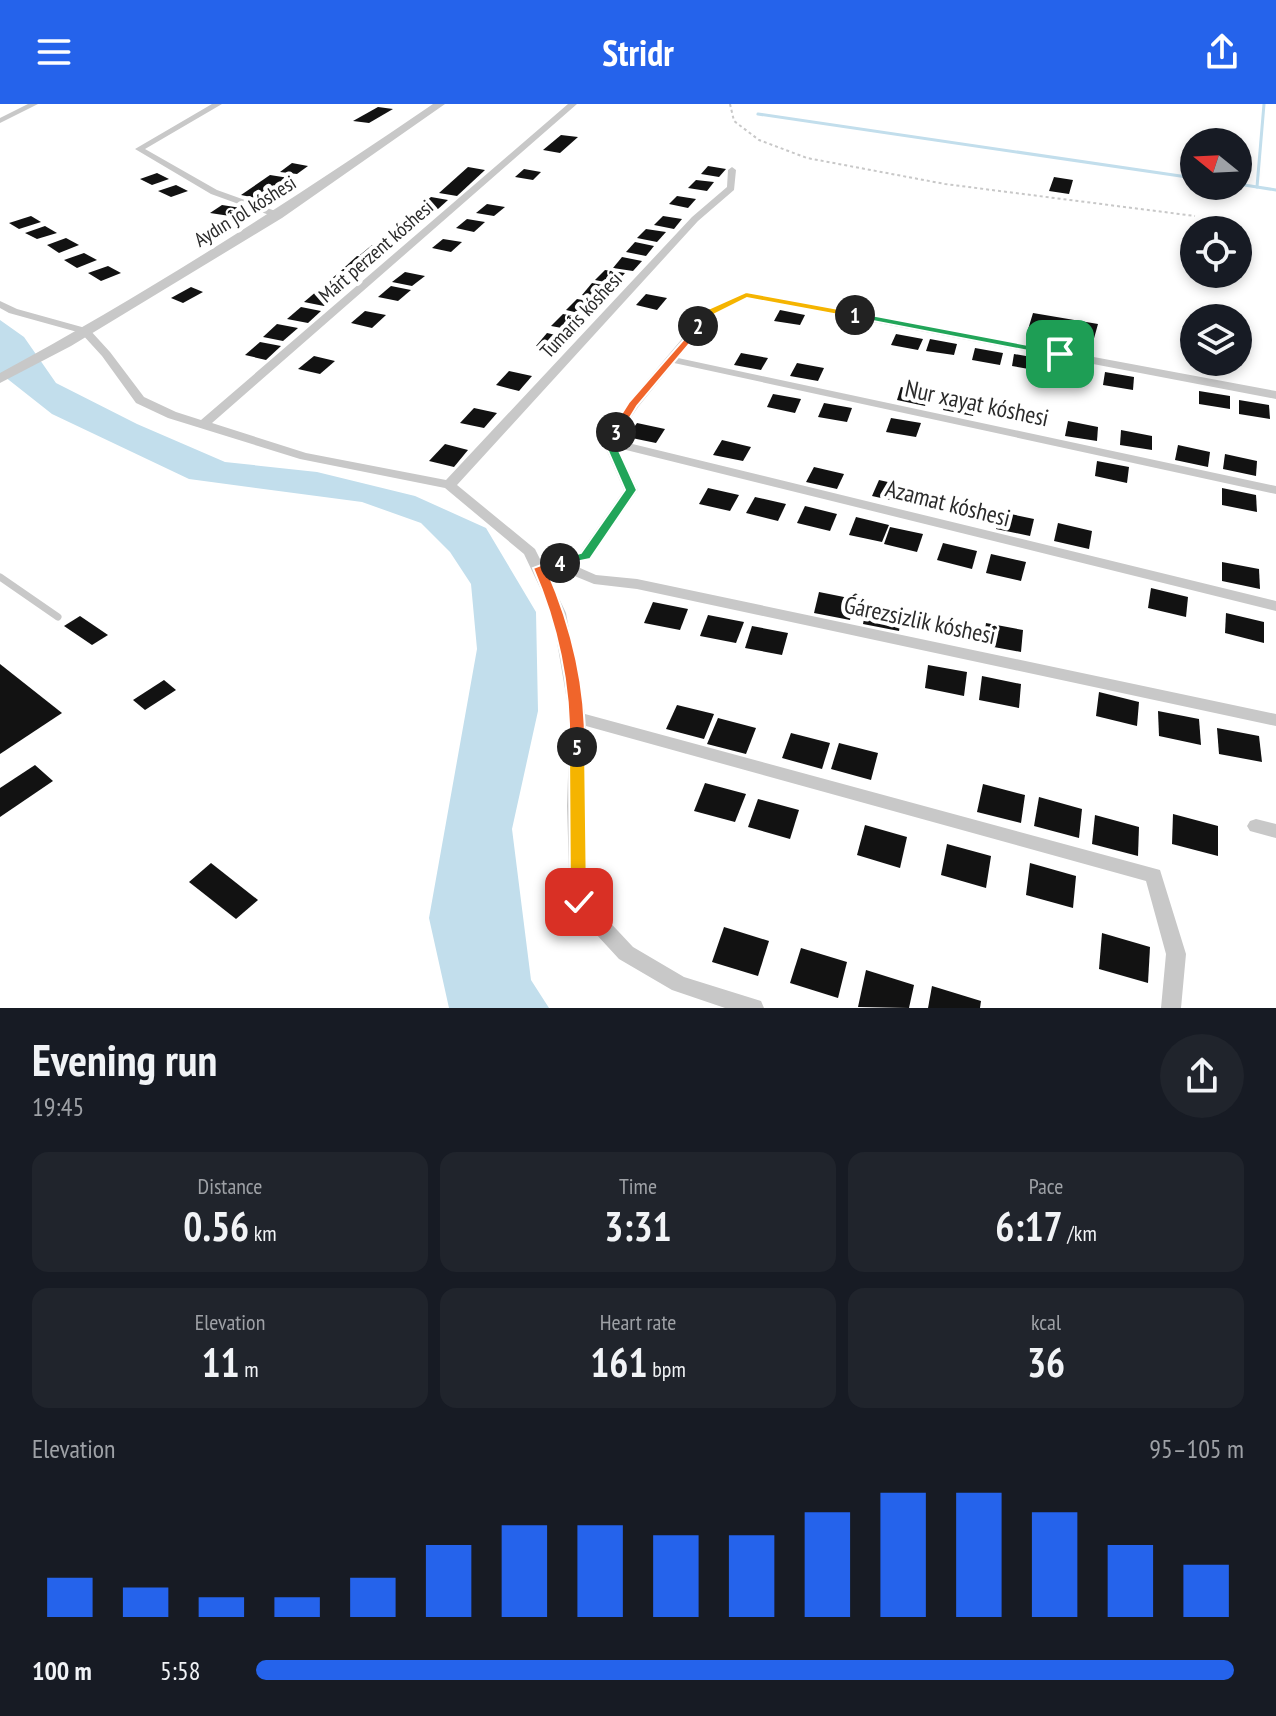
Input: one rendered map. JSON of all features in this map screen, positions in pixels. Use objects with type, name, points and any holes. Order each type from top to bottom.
[{"type":"street","points":[[1,119],[34,104]]},
{"type":"street","points":[[218,104],[139,149],[214,192],[278,215]]},
{"type":"street","name":"Aydın jol kóshesi","points":[[0,379],[66,343],[278,215],[440,104]]},
{"type":"street","name":"Márt perzent kóshesi","points":[[203,425],[573,104]]},
{"type":"street","name":"Tumaris kóshesi","points":[[449,485],[695,219],[731,188],[732,170]]},
{"type":"street","points":[[539,568],[585,556],[631,490],[609,442],[633,405],[711,311],[746,295],[1276,395]]},
{"type":"street","points":[[0,304],[13,311],[85,331],[140,400],[203,425],[304,456],[449,485],[530,552],[559,613],[578,718],[576,806],[579,902],[626,953],[679,984],[754,1008]]},
{"type":"street","name":"Nur xayat kóshesi","points":[[669,359],[1276,490]]},
{"type":"street","name":"Azamat kóshesi","points":[[609,442],[1276,606]]},
{"type":"street","name":"Ǵárezsizlik kóshesi","points":[[557,564],[594,579],[637,584],[1276,720]]},
{"type":"street","points":[[578,718],[1154,875],[1176,954],[1171,1008]]},
{"type":"street","points":[[1256,826],[1276,831]]},
{"type":"lane","points":[[0,577],[58,617]]},
{"type":"path","points":[[730,104],[734,121],[759,140],[807,158],[945,184],[1195,216]]},
{"type":"water","points":[[0,320],[24,337],[56,383],[137,424],[225,462],[317,472],[415,496],[486,528],[536,612],[538,711],[512,829],[531,980],[549,1008],[449,1008],[429,918],[477,649],[471,584],[450,552],[421,523],[362,502],[189,479],[52,414],[0,373]]},
{"type":"building","points":[[378,107],[393,109],[369,123],[353,121]]},
{"type":"building","points":[[561,135],[578,137],[560,153],[543,150]]},
{"type":"building","points":[[292,163],[308,166],[297,174],[280,172]]},
{"type":"building","points":[[708,166],[726,169],[719,177],[701,174]]},
{"type":"building","points":[[468,167],[485,170],[457,196],[439,193]]},
{"type":"building","points":[[524,169],[541,172],[533,180],[515,177]]},
{"type":"building","points":[[157,173],[169,179],[152,185],[140,179]]},
{"type":"building","points":[[270,175],[289,178],[261,199],[241,195]]},
{"type":"building","points":[[1054,177],[1073,180],[1069,194],[1049,191]]},
{"type":"building","points":[[696,180],[714,182],[707,191],[688,188]]},
{"type":"building","points":[[176,185],[188,191],[171,197],[158,191]]},
{"type":"building","points":[[677,196],[696,199],[688,208],[669,204]]},
{"type":"building","points":[[431,197],[448,200],[438,209],[420,206]]},
{"type":"building","points":[[487,204],[505,207],[494,216],[476,213]]},
{"type":"building","points":[[222,205],[241,208],[230,216],[210,213]]},
{"type":"building","points":[[413,212],[431,215],[420,224],[402,222]]},
{"type":"building","points":[[31,216],[41,222],[19,229],[9,223]]},
{"type":"building","points":[[663,216],[682,219],[674,229],[654,225]]},
{"type":"building","points":[[467,219],[485,222],[474,232],[456,228]]},
{"type":"building","points":[[397,225],[416,228],[404,238],[386,235]]},
{"type":"building","points":[[45,226],[57,233],[37,239],[25,233]]},
{"type":"building","points":[[646,229],[666,232],[657,242],[637,238]]},
{"type":"building","points":[[66,238],[79,245],[59,253],[47,245]]},
{"type":"building","points":[[443,239],[462,242],[451,252],[432,248]]},
{"type":"building","points":[[635,242],[654,246],[646,256],[626,252]]},
{"type":"building","points":[[372,245],[391,248],[379,258],[360,255]]},
{"type":"building","points":[[84,253],[97,260],[77,268],[64,260]]},
{"type":"building","points":[[357,256],[376,259],[364,270],[345,267]]},
{"type":"building","points":[[622,257],[642,261],[633,271],[613,268]]},
{"type":"building","points":[[108,266],[121,273],[101,281],[88,273]]},
{"type":"building","points":[[343,269],[362,272],[350,283],[330,280]]},
{"type":"building","points":[[605,270],[625,273],[615,284],[595,280]]},
{"type":"building","points":[[405,272],[425,276],[412,286],[392,282]]},
{"type":"building","points":[[592,283],[612,287],[602,299],[582,295]]},
{"type":"building","points":[[391,286],[411,290],[398,301],[378,297]]},
{"type":"building","points":[[191,287],[203,292],[183,303],[171,298]]},
{"type":"building","points":[[317,291],[337,294],[324,306],[304,302]]},
{"type":"building","points":[[646,294],[667,298],[657,310],[636,305]]},
{"type":"building","points":[[577,299],[598,303],[587,315],[566,310]]},
{"type":"building","points":[[301,307],[321,311],[308,323],[287,319]]},
{"type":"building","points":[[780,310],[805,315],[800,325],[774,321]]},
{"type":"building","points":[[365,311],[386,315],[372,328],[351,323]]},
{"type":"building","points":[[1033,313],[1098,324],[1093,342],[1089,341],[1087,348],[1026,336]]},
{"type":"building","points":[[563,314],[584,318],[573,330],[551,326]]},
{"type":"building","points":[[277,324],[298,328],[283,341],[263,337]]},
{"type":"building","points":[[547,333],[569,338],[558,350],[536,346]]},
{"type":"building","points":[[896,334],[923,339],[918,350],[891,345]]},
{"type":"building","points":[[930,339],[957,344],[954,355],[926,351]]},
{"type":"building","points":[[260,342],[281,346],[266,360],[245,355]]},
{"type":"building","points":[[975,348],[1003,353],[1000,365],[972,360]]},
{"type":"building","points":[[741,353],[768,358],[761,370],[734,365]]},
{"type":"building","points":[[1014,354],[1043,359],[1040,371],[1012,366]]},
{"type":"building","points":[[314,356],[335,361],[320,374],[298,369]]},
{"type":"building","points":[[797,363],[824,368],[818,381],[790,376]]},
{"type":"building","points":[[509,371],[532,376],[519,391],[496,385]]},
{"type":"building","points":[[1105,372],[1134,377],[1133,390],[1103,385]]},
{"type":"building","points":[[901,387],[930,393],[925,406],[897,400]]},
{"type":"building","points":[[1199,391],[1230,396],[1230,409],[1199,404]]},
{"type":"building","points":[[773,394],[801,399],[795,413],[767,407]]},
{"type":"building","points":[[948,397],[977,402],[973,416],[943,410]]},
{"type":"building","points":[[1239,400],[1269,405],[1270,419],[1239,414]]},
{"type":"building","points":[[824,403],[852,408],[847,422],[818,417]]},
{"type":"building","points":[[474,408],[497,413],[484,428],[460,423]]},
{"type":"building","points":[[891,418],[921,423],[916,437],[886,432]]},
{"type":"building","points":[[1068,421],[1098,427],[1097,441],[1065,436]]},
{"type":"building","points":[[637,423],[665,429],[656,443],[627,437]]},
{"type":"building","points":[[1121,430],[1152,436],[1152,450],[1120,445]]},
{"type":"building","points":[[722,440],[751,447],[743,461],[713,455]]},
{"type":"building","points":[[445,444],[468,450],[454,467],[429,461]]},
{"type":"building","points":[[1178,445],[1210,452],[1208,467],[1175,460]]},
{"type":"building","points":[[1225,454],[1257,461],[1256,476],[1223,469]]},
{"type":"building","points":[[1097,461],[1129,467],[1127,483],[1095,476]]},
{"type":"building","points":[[814,467],[844,474],[837,489],[806,482]]},
{"type":"building","points":[[879,480],[910,487],[904,503],[872,496]]},
{"type":"building","points":[[708,488],[739,495],[730,511],[699,504]]},
{"type":"building","points":[[1222,488],[1256,495],[1257,512],[1222,505]]},
{"type":"building","points":[[755,497],[786,504],[778,521],[746,513]]},
{"type":"building","points":[[805,506],[837,514],[830,531],[797,523]]},
{"type":"building","points":[[1001,512],[1034,519],[1030,536],[996,529]]},
{"type":"building","points":[[856,517],[889,525],[882,542],[849,535]]},
{"type":"building","points":[[1058,523],[1092,531],[1089,549],[1054,541]]},
{"type":"building","points":[[890,527],[923,534],[917,552],[884,544]]},
{"type":"building","points":[[943,543],[977,551],[972,569],[937,560]]},
{"type":"building","points":[[991,554],[1026,562],[1021,581],[986,573]]},
{"type":"building","points":[[1222,562],[1259,569],[1260,589],[1222,581]]},
{"type":"building","points":[[1151,588],[1188,597],[1186,617],[1148,608]]},
{"type":"building","points":[[819,592],[854,599],[850,620],[814,613]]},
{"type":"building","points":[[653,602],[688,609],[680,630],[644,623]]},
{"type":"building","points":[[867,603],[903,610],[899,631],[863,624]]},
{"type":"building","points":[[1226,613],[1264,622],[1264,643],[1225,633]]},
{"type":"building","points":[[708,615],[744,622],[736,643],[700,636]]},
{"type":"building","points":[[80,616],[108,635],[92,645],[64,626]]},
{"type":"building","points":[[986,623],[1023,630],[1021,652],[983,645]]},
{"type":"building","points":[[752,626],[788,633],[782,655],[745,648]]},
{"type":"building","points":[[0,664],[62,713],[0,754]]},
{"type":"building","points":[[928,665],[967,672],[964,696],[925,688]]},
{"type":"building","points":[[982,676],[1021,684],[1019,708],[979,700]]},
{"type":"building","points":[[164,680],[176,690],[145,710],[133,700]]},
{"type":"building","points":[[1099,692],[1139,702],[1137,726],[1096,716]]},
{"type":"building","points":[[677,705],[714,714],[704,739],[666,729]]},
{"type":"building","points":[[1158,711],[1199,719],[1201,745],[1159,736]]},
{"type":"building","points":[[718,718],[756,728],[746,754],[707,744]]},
{"type":"building","points":[[1217,728],[1259,736],[1262,762],[1219,754]]},
{"type":"building","points":[[791,733],[830,743],[822,769],[782,758]]},
{"type":"building","points":[[839,743],[878,753],[871,780],[831,769]]},
{"type":"building","points":[[35,765],[53,781],[0,817],[0,788]]},
{"type":"building","points":[[705,783],[746,794],[735,822],[694,811]]},
{"type":"building","points":[[983,784],[1025,795],[1021,823],[977,812]]},
{"type":"building","points":[[1039,797],[1082,809],[1079,838],[1034,826]]},
{"type":"building","points":[[758,799],[799,810],[790,839],[748,827]]},
{"type":"building","points":[[1173,814],[1218,826],[1218,856],[1172,844]]},
{"type":"building","points":[[1095,815],[1139,827],[1138,856],[1092,844]]},
{"type":"building","points":[[865,825],[907,837],[900,868],[857,855]]},
{"type":"building","points":[[947,844],[991,856],[986,888],[941,875]]},
{"type":"building","points":[[211,863],[258,900],[236,919],[189,882]]},
{"type":"building","points":[[1030,863],[1076,876],[1073,908],[1026,895]]},
{"type":"building","points":[[724,927],[769,941],[758,976],[712,962]]},
{"type":"building","points":[[1102,933],[1150,947],[1148,983],[1099,969]]},
{"type":"building","points":[[801,948],[847,962],[838,998],[790,983]]},
{"type":"building","points":[[866,970],[914,985],[909,1008],[858,1007]]},
{"type":"building","points":[[932,986],[981,1001],[980,1008],[928,1008]]},
{"type":"waterway","points":[[1257,187],[1264,104]]},
{"type":"waterway","points":[[758,114],[1180,176]]},
{"type":"waterway","points":[[1252,186],[1257,187]]},
{"type":"waterway","points":[[1257,187],[1276,190]]},
{"type":"route","points":[[579,902],[576,806],[578,718],[559,613],[539,568],[585,556],[631,490],[609,442],[633,405],[711,311],[746,295],[1060,354]]}]
